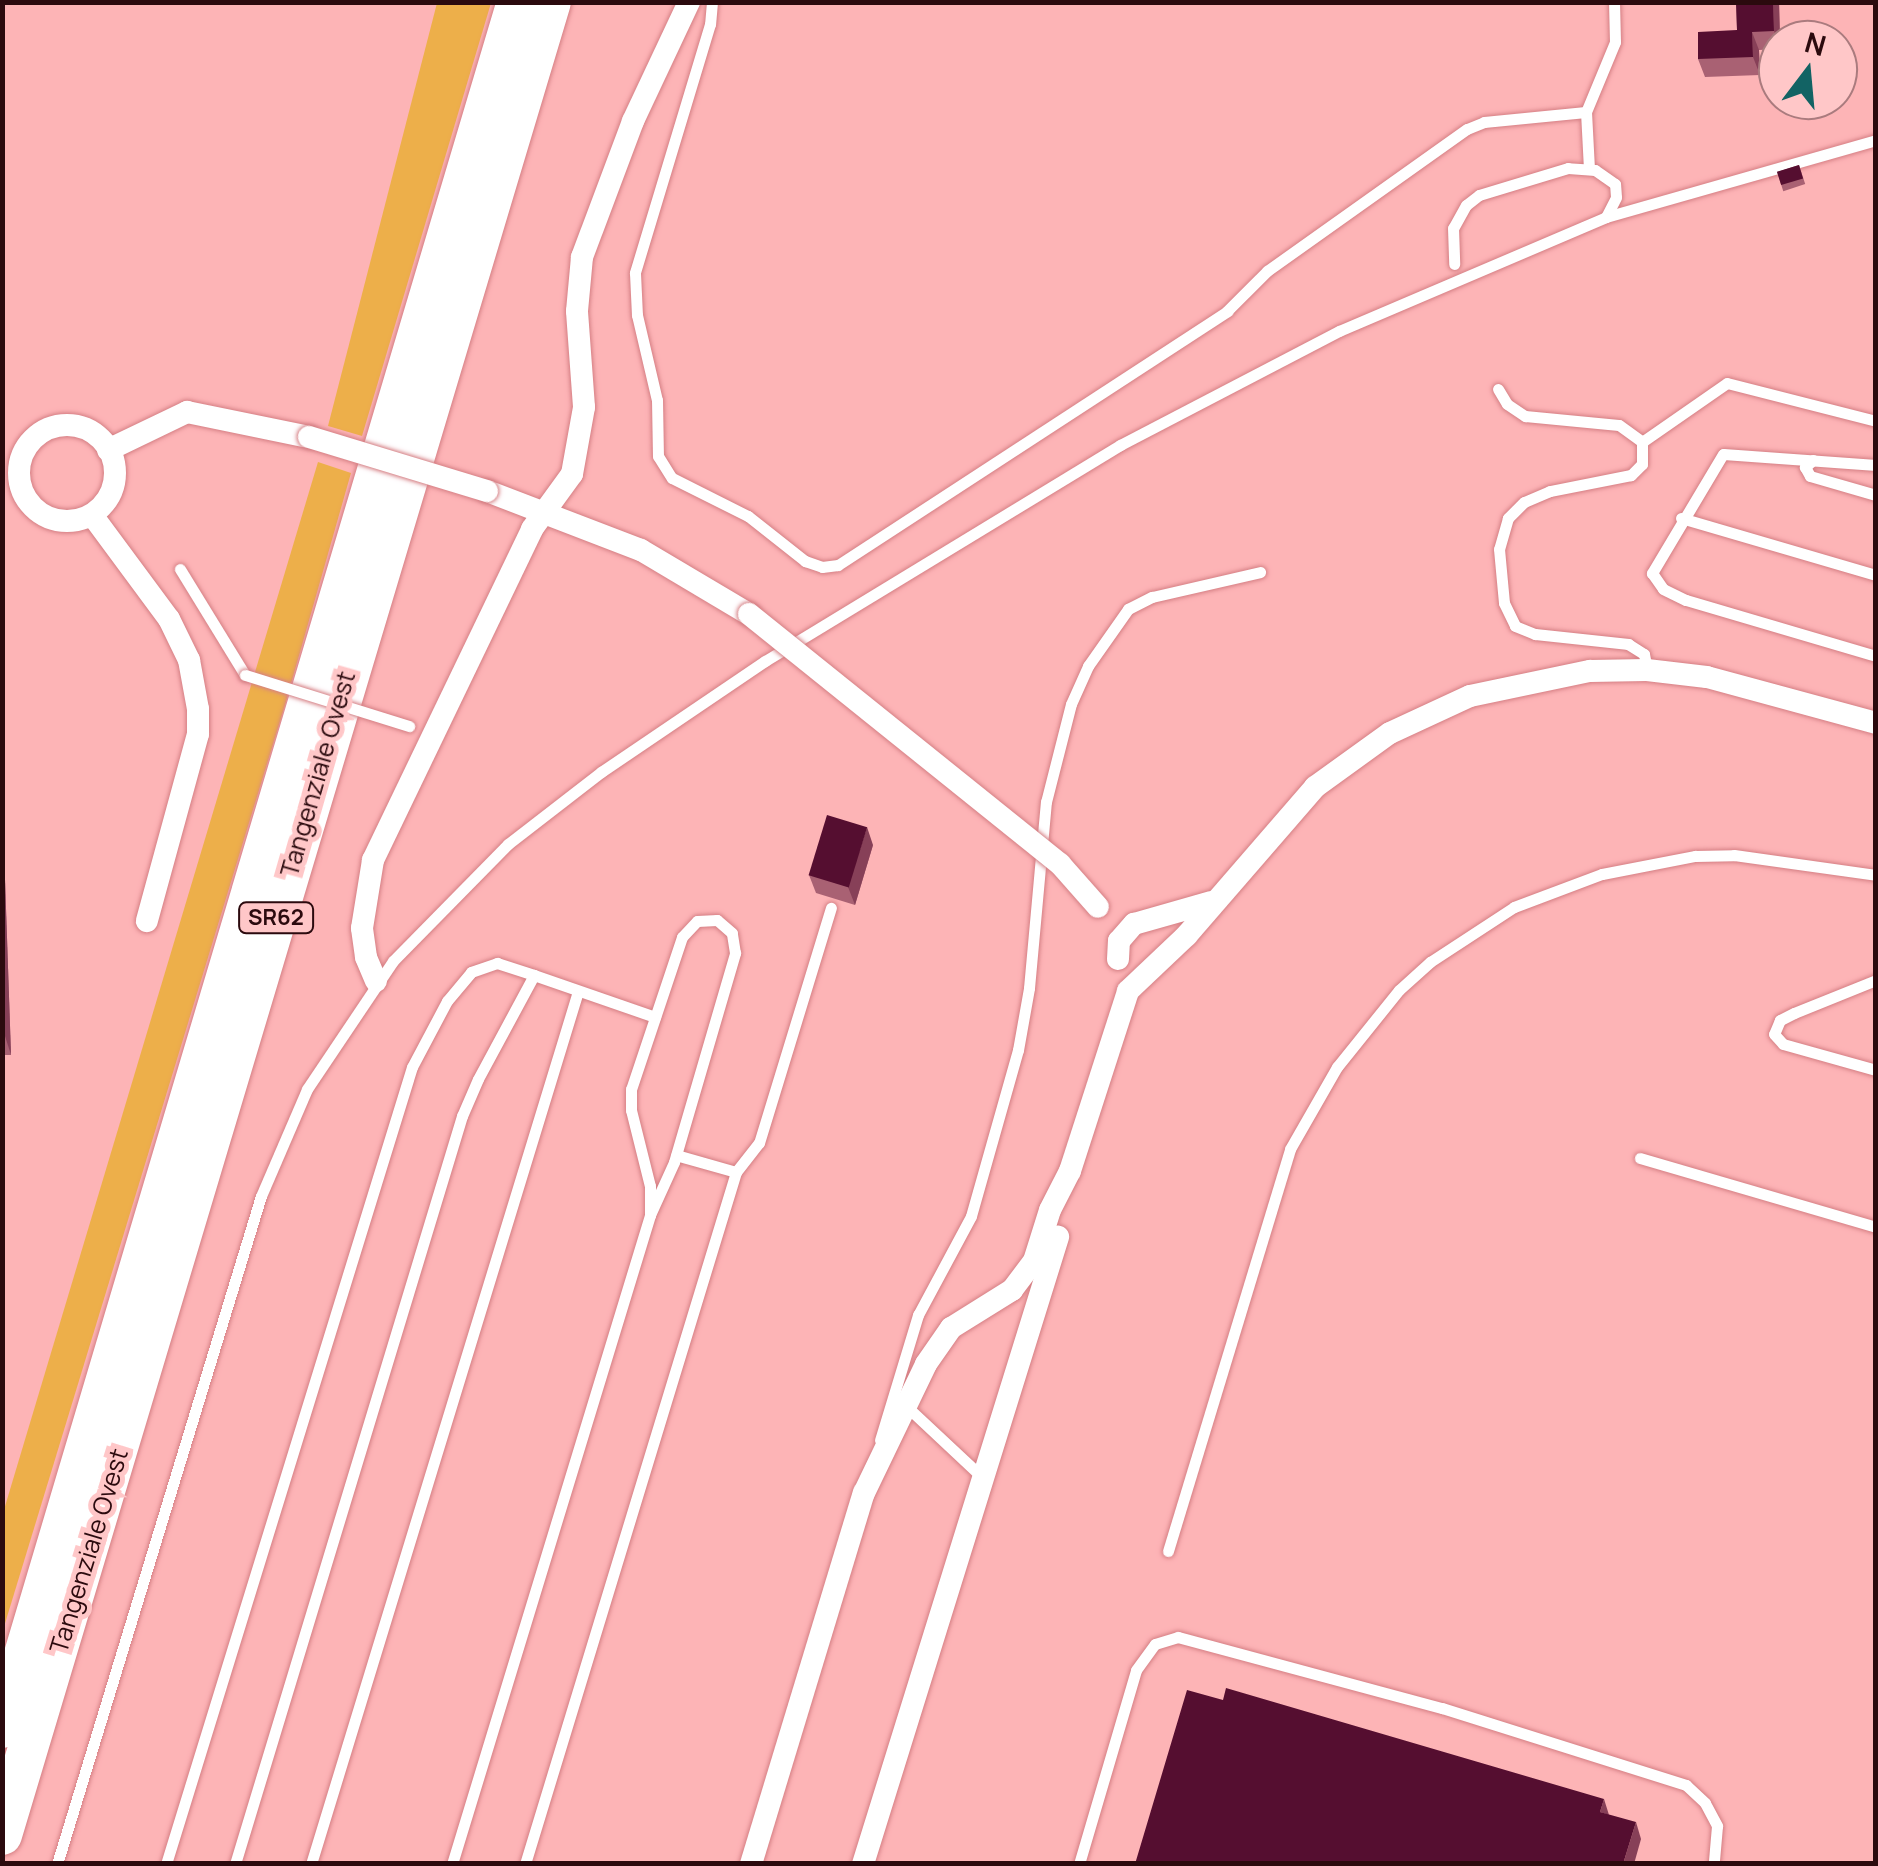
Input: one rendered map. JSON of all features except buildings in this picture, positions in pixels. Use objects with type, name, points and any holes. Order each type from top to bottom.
[{"type":"highway","name":"Tangenziale Ovest","points":[[2,1728],[517,2]]},
{"type":"highway","name":"Tangenziale Ovest","points":[[2,1835],[551,2]]},
{"type":"highway","name":"SR62","points":[[2,1716],[24,1660]]},
{"type":"street","points":[[376,981],[364,947],[366,886],[373,860],[544,512],[572,474],[584,407],[576,294],[582,257],[633,121],[690,2]]},
{"type":"street","points":[[108,450],[186,412],[309,436],[487,491],[641,550],[749,614],[1060,864],[1098,907],[1118,959]]},
{"type":"street","points":[[60,426],[86,429],[108,450],[114,483],[110,496],[92,514],[66,522],[42,514],[24,496],[19,483],[21,457],[36,436],[60,426]]},
{"type":"street","points":[[92,514],[169,620],[189,660],[198,709],[198,734],[148,921]]},
{"type":"street","points":[[751,1864],[864,1493],[900,1401],[951,1328],[997,1302],[1024,1277],[1070,1171],[1119,1013],[1134,985],[1315,787],[1390,733],[1470,696],[1531,680],[1590,671],[1648,670],[1708,677],[1876,722]]},
{"type":"street","points":[[1119,1013],[1119,941],[1134,924],[1188,923]]},
{"type":"street","points":[[863,1864],[1065,1214],[1070,1171]]},
{"type":"lane","points":[[712,2],[710,24],[635,273],[637,315],[657,400],[658,456],[672,478],[748,516],[804,561],[822,568],[838,565],[1210,322],[1268,272],[1466,129],[1484,122],[1586,112]]},
{"type":"lane","points":[[1589,169],[1586,112],[1615,42],[1614,2]]},
{"type":"lane","points":[[57,1864],[260,1196],[307,1088],[376,981],[433,917],[508,844],[601,772],[781,651],[1120,445],[1339,331],[1606,216],[1876,140]]},
{"type":"lane","points":[[1454,264],[1454,228],[1466,204],[1479,195],[1553,170],[1589,169],[1610,179],[1616,189],[1606,216]]},
{"type":"lane","points":[[1642,442],[1727,384],[1876,421]]},
{"type":"lane","points":[[1498,389],[1507,404],[1525,416],[1619,425],[1642,442]]},
{"type":"lane","points":[[1642,442],[1642,464],[1631,476],[1550,491],[1524,502],[1508,518],[1499,549],[1504,603],[1515,626],[1535,634],[1628,644],[1644,654],[1648,670]]},
{"type":"lane","points":[[1876,465],[1723,454],[1653,567],[1654,578],[1664,589],[1686,600],[1876,656]]},
{"type":"lane","points":[[1815,459],[1805,467],[1810,476],[1876,495]]},
{"type":"lane","points":[[1682,518],[1876,575]]},
{"type":"lane","points":[[180,569],[245,675],[433,737]]},
{"type":"lane","points":[[982,1476],[900,1401],[918,1315],[971,1216],[1018,1050],[1029,988],[1046,802],[1071,704],[1088,666],[1128,608],[1152,598],[1260,572]]},
{"type":"lane","points":[[1168,1551],[1290,1150],[1337,1067],[1399,990],[1430,962],[1514,906],[1554,888],[1616,870],[1694,856],[1734,855],[1876,875]]},
{"type":"lane","points":[[525,1864],[736,1172],[759,1143],[831,908]]},
{"type":"lane","points":[[452,1864],[650,1215],[676,1155],[735,954],[727,925],[706,918],[688,928],[630,1098],[650,1186],[650,1215]]},
{"type":"lane","points":[[166,1864],[412,1066],[447,1001],[471,972],[497,963],[655,1017]]},
{"type":"lane","points":[[234,1864],[462,1116],[534,975]]},
{"type":"lane","points":[[1876,980],[1794,1012],[1780,1020],[1774,1034],[1783,1044],[1876,1070]]},
{"type":"lane","points":[[312,1864],[578,991]]},
{"type":"lane","points":[[676,1155],[736,1172]]},
{"type":"lane","points":[[1640,1158],[1876,1226]]},
{"type":"lane","points":[[1078,1864],[1136,1670],[1156,1644],[1178,1636],[1442,1708],[1686,1784],[1712,1814],[1718,1841],[1714,1864]]},
{"type":"shaded area","points":[[437,3],[491,3],[362,436],[328,426]]},
{"type":"shaded area","points":[[318,462],[351,473],[285,705],[3,1630],[3,1513]]}]
